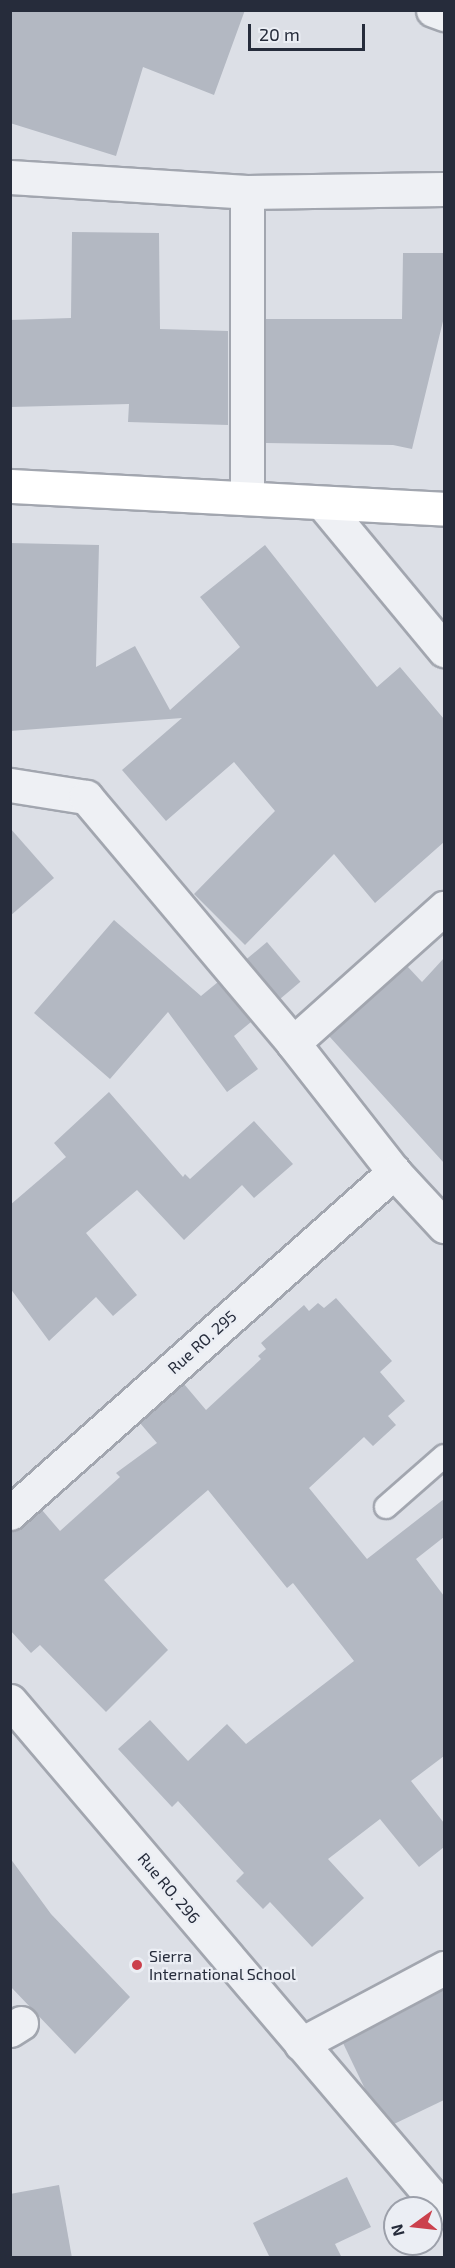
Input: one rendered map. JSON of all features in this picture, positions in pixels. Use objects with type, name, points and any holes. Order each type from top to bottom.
[{"type":"street","points":[[433,10],[444,14]]},
{"type":"street","points":[[10,177],[248,192],[444,189]]},
{"type":"street","points":[[247,495],[248,192]]},
{"type":"street","points":[[10,486],[247,495],[323,504],[444,509]]},
{"type":"street","points":[[323,504],[444,650]]},
{"type":"street","points":[[10,785],[86,797],[293,1043],[394,1172],[444,1226]]},
{"type":"street","points":[[293,1043],[444,908]]},
{"type":"street","name":"Rue RO. 295","points":[[10,1513],[394,1172]]},
{"type":"street","name":"Rue RO. 296","points":[[10,1701],[444,2211]]},
{"type":"street","points":[[301,2044],[444,1968]]},
{"type":"lane","points":[[386,1507],[444,1456]]},
{"type":"building","points":[[10,10],[245,10],[214,95],[143,67],[116,156],[10,123]]},
{"type":"building","points":[[72,232],[159,233],[160,329],[228,331],[228,425],[128,422],[129,404],[10,407],[10,320],[71,318]]},
{"type":"building","points":[[403,253],[444,253],[444,317],[412,449],[393,445],[266,443],[266,319],[402,319]]},
{"type":"building","points":[[10,543],[99,545],[96,667],[135,646],[170,710],[240,647],[200,597],[265,545],[377,687],[400,667],[444,719],[444,842],[375,903],[334,854],[245,945],[194,894],[275,811],[234,762],[166,821],[122,770],[182,718],[10,731]]},
{"type":"building","points":[[10,828],[54,878],[10,916]]},
{"type":"building","points":[[114,920],[201,996],[218,982],[251,1022],[234,1036],[258,1069],[227,1092],[168,1012],[110,1079],[34,1013]]},
{"type":"building","points":[[267,942],[300,982],[280,999],[246,959]]},
{"type":"building","points":[[444,958],[444,1163],[329,1036],[407,966],[422,982]]},
{"type":"building","points":[[109,1092],[183,1177],[185,1174],[190,1179],[254,1121],[293,1164],[254,1198],[242,1185],[184,1240],[137,1190],[86,1233],[137,1295],[113,1316],[96,1297],[49,1341],[10,1288],[10,1205],[66,1157],[54,1143]]},
{"type":"building","points":[[336,1298],[392,1361],[380,1372],[405,1401],[388,1416],[396,1425],[373,1446],[364,1437],[309,1488],[367,1559],[444,1499],[444,1537],[416,1559],[444,1596],[444,1756],[411,1781],[444,1823],[444,1847],[419,1867],[380,1819],[328,1859],[364,1898],[312,1947],[270,1902],[263,1909],[236,1881],[244,1873],[178,1801],[172,1807],[118,1749],[150,1720],[188,1761],[227,1724],[246,1744],[354,1661],[293,1583],[287,1588],[208,1490],[104,1580],[168,1650],[106,1712],[40,1645],[31,1653],[10,1630],[10,1531],[22,1527],[42,1510],[60,1531],[120,1477],[116,1473],[157,1443],[140,1423],[184,1384],[206,1410],[261,1359],[258,1356],[266,1349],[261,1343],[304,1305],[309,1311],[318,1303],[324,1308]]},
{"type":"building","points":[[10,1858],[51,1914],[130,1997],[75,2054],[10,1986]]},
{"type":"building","points":[[444,1989],[444,2100],[394,2124],[365,2089],[343,2043]]},
{"type":"building","points":[[347,2177],[371,2227],[335,2244],[342,2258],[270,2258],[253,2223]]},
{"type":"building","points":[[59,2185],[72,2258],[10,2258],[10,2194]]},
{"type":"place","name":"Sierra International School","points":[[137,1965]]}]
